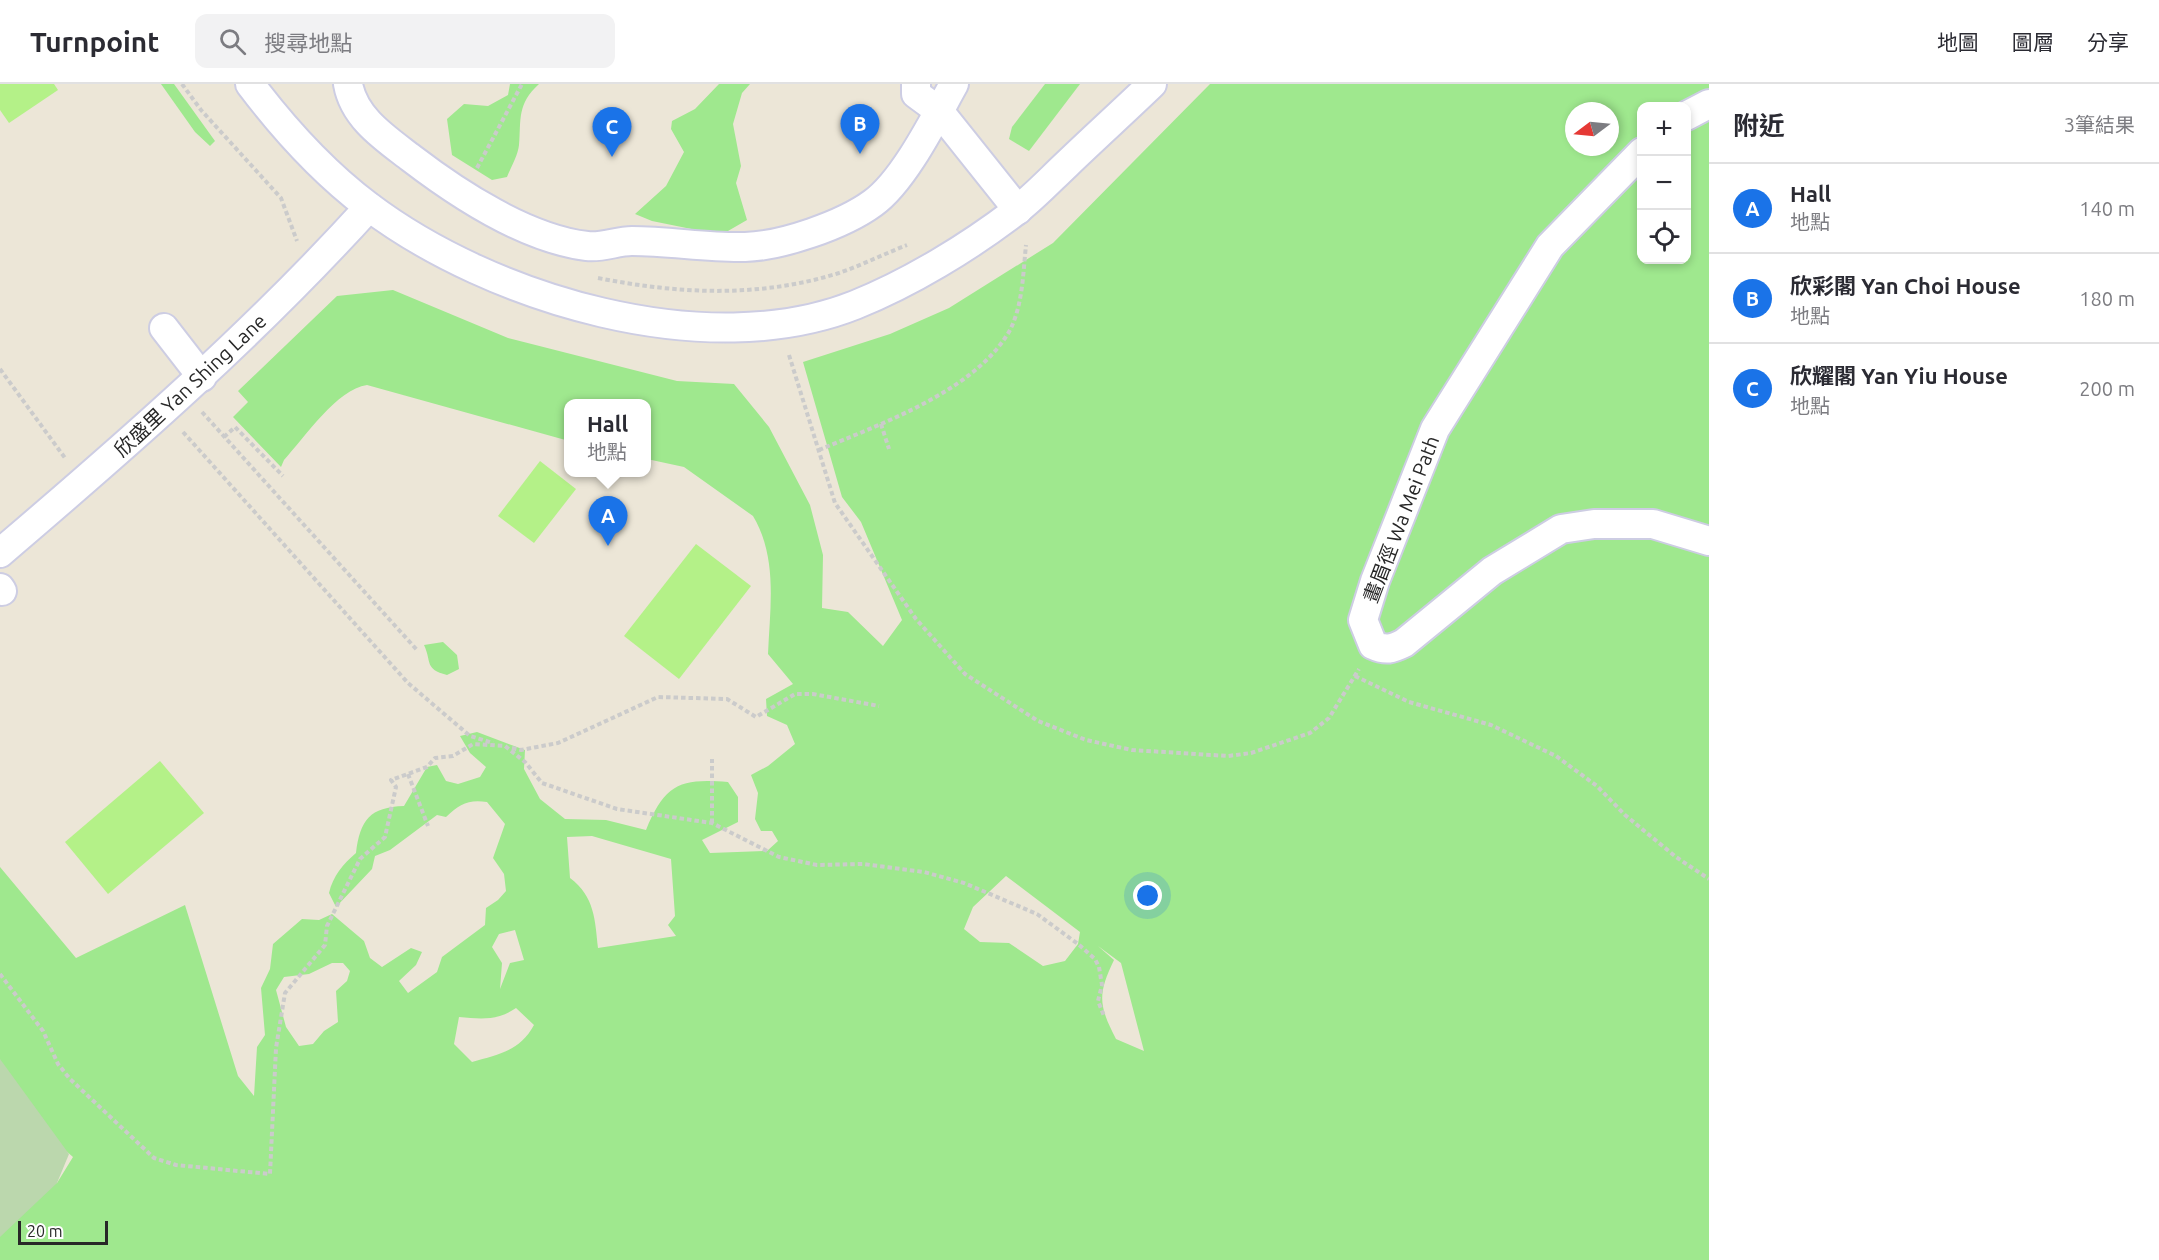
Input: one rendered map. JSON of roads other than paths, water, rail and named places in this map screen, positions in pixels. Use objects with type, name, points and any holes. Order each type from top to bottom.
[{"type":"street","points":[[250,84],[297,142],[369,207],[458,261],[535,294],[679,327],[716,330],[756,328],[809,318],[855,305],[964,248],[1018,210],[1152,84]]},
{"type":"street","points":[[348,84],[353,101],[362,117],[384,138],[432,175],[517,224],[587,246],[630,241],[747,247],[792,238],[839,222],[873,203],[895,181],[954,84]]},
{"type":"street","points":[[916,84],[916,94],[939,111],[1018,210]]},
{"type":"street","points":[[1691,113],[1709,104]]},
{"type":"street","name":"畫眉徑 Wa Mei Path","points":[[1638,156],[1550,246],[1435,429],[1375,581],[1363,621],[1373,645],[1391,649],[1404,643],[1492,571],[1561,529],[1594,524],[1653,524],[1709,541]]},
{"type":"street","name":"欣盛里 Yan Shing Lane","points":[[0,553],[141,433],[202,377],[318,264],[369,207]]},
{"type":"street","points":[[164,328],[202,377]]},
{"type":"place","name":"欣彩閣 Yan Choi House","points":[[860,154]]},
{"type":"place","name":"欣耀閣 Yan Yiu House","points":[[612,157]]},
{"type":"place","name":"Hall","points":[[608,546]]}]
